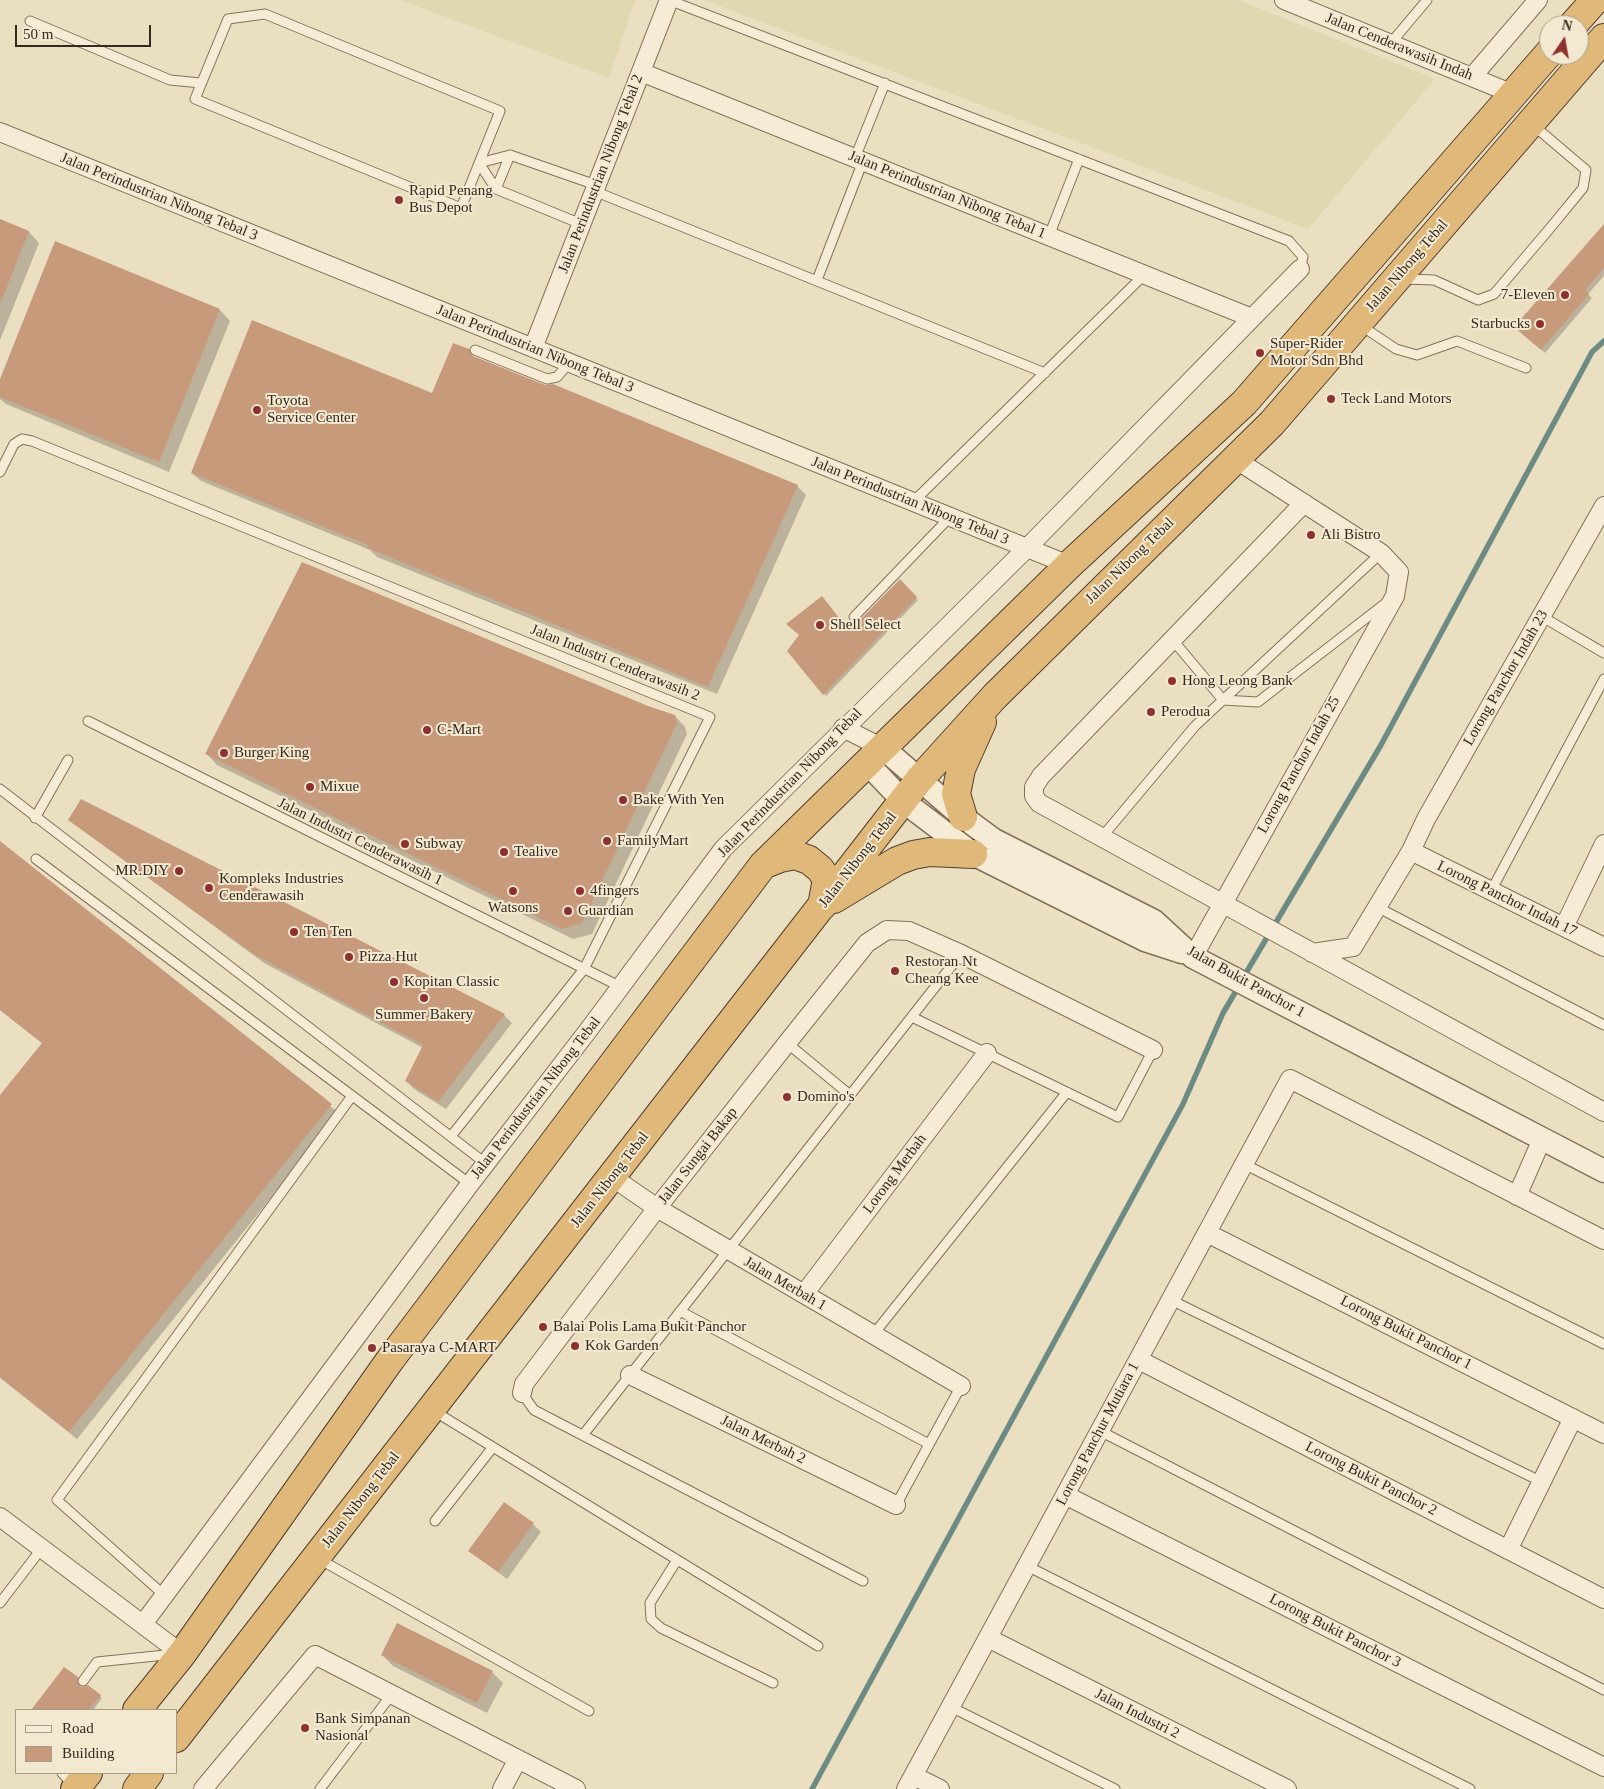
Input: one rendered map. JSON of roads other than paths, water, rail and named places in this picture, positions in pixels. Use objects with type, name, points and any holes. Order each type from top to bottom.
[{"type":"highway","points":[[1582,15],[1595,0]]},
{"type":"highway","name":"Jalan Nibong Tebal","points":[[178,1735],[919,780],[995,696],[1272,423],[1603,42]]},
{"type":"highway","points":[[138,1709],[182,1654],[390,1360],[763,865],[1069,565],[1244,403],[1539,64]]},
{"type":"highway","points":[[963,817],[956,794],[961,768],[995,696]]},
{"type":"highway","points":[[822,906],[897,861],[913,855],[930,852],[973,854]]},
{"type":"highway","points":[[763,865],[780,858],[796,855],[809,860],[820,869],[827,879],[822,906]]},
{"type":"highway","points":[[137,1789],[148,1774]]},
{"type":"street","name":"Jalan Perindustrian Nibong Tebal 2","points":[[533,348],[669,0]]},
{"type":"street","name":"Jalan Cenderawasih Indah","points":[[1284,0],[1315,5],[1390,44],[1513,94]]},
{"type":"street","points":[[1472,77],[1538,0]]},
{"type":"street","name":"Jalan Perindustrian Nibong Tebal 1","points":[[641,72],[1252,318]]},
{"type":"street","name":"Jalan Perindustrian Nibong Tebal 3","points":[[0,132],[1069,565]]},
{"type":"street","name":"Jalan Perindustrian Nibong Tebal","points":[[143,1624],[485,1163],[621,987],[723,849],[843,728],[1027,548],[1300,269]]},
{"type":"street","points":[[1235,459],[1381,552]]},
{"type":"street","points":[[1304,502],[1041,776],[1034,787],[1034,796],[1039,803],[1221,904],[1604,1112]]},
{"type":"street","name":"Lorong Panchor Indah 23","points":[[1312,953],[1353,947],[1411,851],[1426,819],[1604,506]]},
{"type":"street","name":"Lorong Panchor Indah 25","points":[[1194,957],[1221,904],[1395,596],[1399,572],[1381,552]]},
{"type":"street","points":[[843,728],[875,755],[903,801],[973,854],[1145,940],[1194,957]]},
{"type":"street","name":"Jalan Bukit Panchor 1","points":[[875,755],[919,780],[994,840],[1154,921],[1194,957],[1604,1171]]},
{"type":"street","points":[[1564,927],[1604,844]]},
{"type":"street","name":"Lorong Panchor Indah 17","points":[[1411,851],[1604,947]]},
{"type":"street","name":"Jalan Sungai Bakap","points":[[522,1393],[524,1384],[657,1208],[867,943],[887,930],[909,931],[961,954]]},
{"type":"street","points":[[961,954],[1153,1050]]},
{"type":"street","name":"Lorong Merbah","points":[[804,1294],[987,1053]]},
{"type":"street","name":"Lorong Panchur Mutiara 1","points":[[910,1782],[1290,1080],[1517,1196]]},
{"type":"street","points":[[1542,1139],[1517,1196],[1604,1240]]},
{"type":"street","name":"Jalan Merbah 1","points":[[612,1177],[657,1208],[727,1250],[961,1386]]},
{"type":"street","name":"Lorong Bukit Panchor 1","points":[[1207,1233],[1604,1434]]},
{"type":"street","name":"Lorong Bukit Panchor 2","points":[[1139,1360],[1604,1599]]},
{"type":"street","name":"Jalan Merbah 2","points":[[630,1374],[896,1505]]},
{"type":"street","points":[[1508,1550],[1573,1418]]},
{"type":"street","name":"Lorong Bukit Panchor 3","points":[[1065,1495],[1604,1767]]},
{"type":"street","points":[[0,1516],[182,1654]]},
{"type":"street","name":"Jalan Industri 2","points":[[988,1638],[1282,1788]]},
{"type":"street","points":[[203,1789],[315,1655],[576,1789]]},
{"type":"street","points":[[502,1789],[518,1759]]},
{"type":"street","points":[[910,1782],[940,1789]]},
{"type":"lane","points":[[669,0],[1289,241],[1303,257],[1300,269]]},
{"type":"lane","points":[[1390,44],[1427,0]]},
{"type":"lane","points":[[265,14],[500,111],[479,163],[461,208],[195,99],[228,19],[265,14]]},
{"type":"lane","points":[[30,21],[170,80],[201,83]]},
{"type":"lane","points":[[817,280],[885,83]]},
{"type":"lane","points":[[1396,278],[1434,280],[1478,300],[1494,294],[1584,188],[1586,170],[1531,123]]},
{"type":"lane","points":[[479,163],[510,155],[595,188],[1045,373]]},
{"type":"lane","points":[[496,188],[510,155]]},
{"type":"lane","points":[[1049,236],[1079,159]]},
{"type":"lane","points":[[479,163],[496,188],[581,224]]},
{"type":"lane","points":[[913,502],[1145,274]]},
{"type":"lane","points":[[1357,324],[1396,349],[1417,355],[1457,341],[1526,368]]},
{"type":"lane","points":[[475,350],[547,379],[557,377],[569,363]]},
{"type":"lane","name":"Jalan Industri Cenderawasih 2","points":[[0,472],[14,444],[22,439],[32,441],[710,717],[584,969],[452,1135]]},
{"type":"lane","points":[[854,618],[950,517]]},
{"type":"lane","points":[[1102,837],[1195,726],[1381,552]]},
{"type":"lane","points":[[1172,639],[1223,700],[1258,702],[1395,596]]},
{"type":"lane","points":[[1541,616],[1604,653]]},
{"type":"lane","points":[[1491,891],[1604,679]]},
{"type":"lane","name":"Jalan Industri Cenderawasih 1","points":[[88,722],[621,987]]},
{"type":"lane","points":[[35,818],[68,760]]},
{"type":"lane","points":[[0,789],[35,818],[452,1135],[485,1163]]},
{"type":"lane","points":[[36,859],[470,1184]]},
{"type":"lane","points":[[1377,907],[1604,1025]]},
{"type":"lane","points":[[583,1434],[961,954]]},
{"type":"lane","points":[[912,1017],[1118,1117],[1153,1050]]},
{"type":"lane","points":[[787,1043],[850,1095]]},
{"type":"lane","points":[[873,1335],[1067,1092]]},
{"type":"lane","points":[[164,1595],[57,1500],[352,1096]]},
{"type":"lane","points":[[1244,1164],[1604,1344]]},
{"type":"lane","points":[[1171,1300],[1542,1482]]},
{"type":"lane","points":[[680,1311],[930,1444]]},
{"type":"lane","points":[[896,1505],[961,1386]]},
{"type":"lane","points":[[522,1393],[534,1410],[863,1581]]},
{"type":"lane","points":[[431,1410],[818,1646]]},
{"type":"lane","points":[[1100,1431],[1604,1690]]},
{"type":"lane","points":[[435,1521],[492,1447]]},
{"type":"lane","points":[[0,1603],[42,1548]]},
{"type":"lane","points":[[316,1558],[588,1711]]},
{"type":"lane","points":[[677,1560],[650,1603],[651,1619],[661,1628],[773,1683]]},
{"type":"lane","points":[[1027,1566],[1470,1789]]},
{"type":"lane","points":[[83,1681],[97,1662],[182,1654]]},
{"type":"lane","points":[[320,1789],[392,1694]]},
{"type":"lane","points":[[951,1706],[1115,1789]]},
{"type":"waterway","points":[[1243,978],[1381,745],[1592,352],[1604,341]]},
{"type":"waterway","points":[[812,1789],[1183,1104],[1223,1013],[1239,986]]},
{"type":"place","name":"Rapid Penang Bus Depot","points":[[399,200]]},
{"type":"place","name":"7-Eleven","points":[[1565,295]]},
{"type":"place","name":"Starbucks","points":[[1540,324]]},
{"type":"place","name":"Super-Rider Motor Sdn Bhd","points":[[1260,353]]},
{"type":"place","name":"Teck Land Motors","points":[[1331,399]]},
{"type":"place","name":"Toyota Service Center","points":[[257,410]]},
{"type":"place","name":"Ali Bistro","points":[[1311,535]]},
{"type":"place","name":"Shell Select","points":[[820,625]]},
{"type":"place","name":"Hong Leong Bank","points":[[1172,681]]},
{"type":"place","name":"Perodua","points":[[1151,712]]},
{"type":"place","name":"C-Mart","points":[[427,730]]},
{"type":"place","name":"Burger King","points":[[224,753]]},
{"type":"place","name":"Mixue","points":[[310,787]]},
{"type":"place","name":"Bake With Yen","points":[[623,800]]},
{"type":"place","name":"FamilyMart","points":[[607,841]]},
{"type":"place","name":"Subway","points":[[405,844]]},
{"type":"place","name":"Tealive","points":[[504,852]]},
{"type":"place","name":"MR.DIY","points":[[179,871]]},
{"type":"place","name":"Kompleks Industries Cenderawasih","points":[[209,888]]},
{"type":"place","name":"Watsons","points":[[513,891]]},
{"type":"place","name":"4fingers","points":[[580,891]]},
{"type":"place","name":"Guardian","points":[[568,911]]},
{"type":"place","name":"Ten Ten","points":[[294,932]]},
{"type":"place","name":"Pizza Hut","points":[[349,957]]},
{"type":"place","name":"Restoran Nt Cheang Kee","points":[[895,971]]},
{"type":"place","name":"Kopitan Classic","points":[[394,982]]},
{"type":"place","name":"Summer Bakery","points":[[424,998]]},
{"type":"place","name":"Domino's","points":[[787,1097]]},
{"type":"place","name":"Balai Polis Lama Bukit Panchor","points":[[543,1327]]},
{"type":"place","name":"Kok Garden","points":[[575,1346]]},
{"type":"place","name":"Pasaraya C-MART","points":[[372,1348]]},
{"type":"place","name":"Bank Simpanan Nasional","points":[[305,1728]]}]
